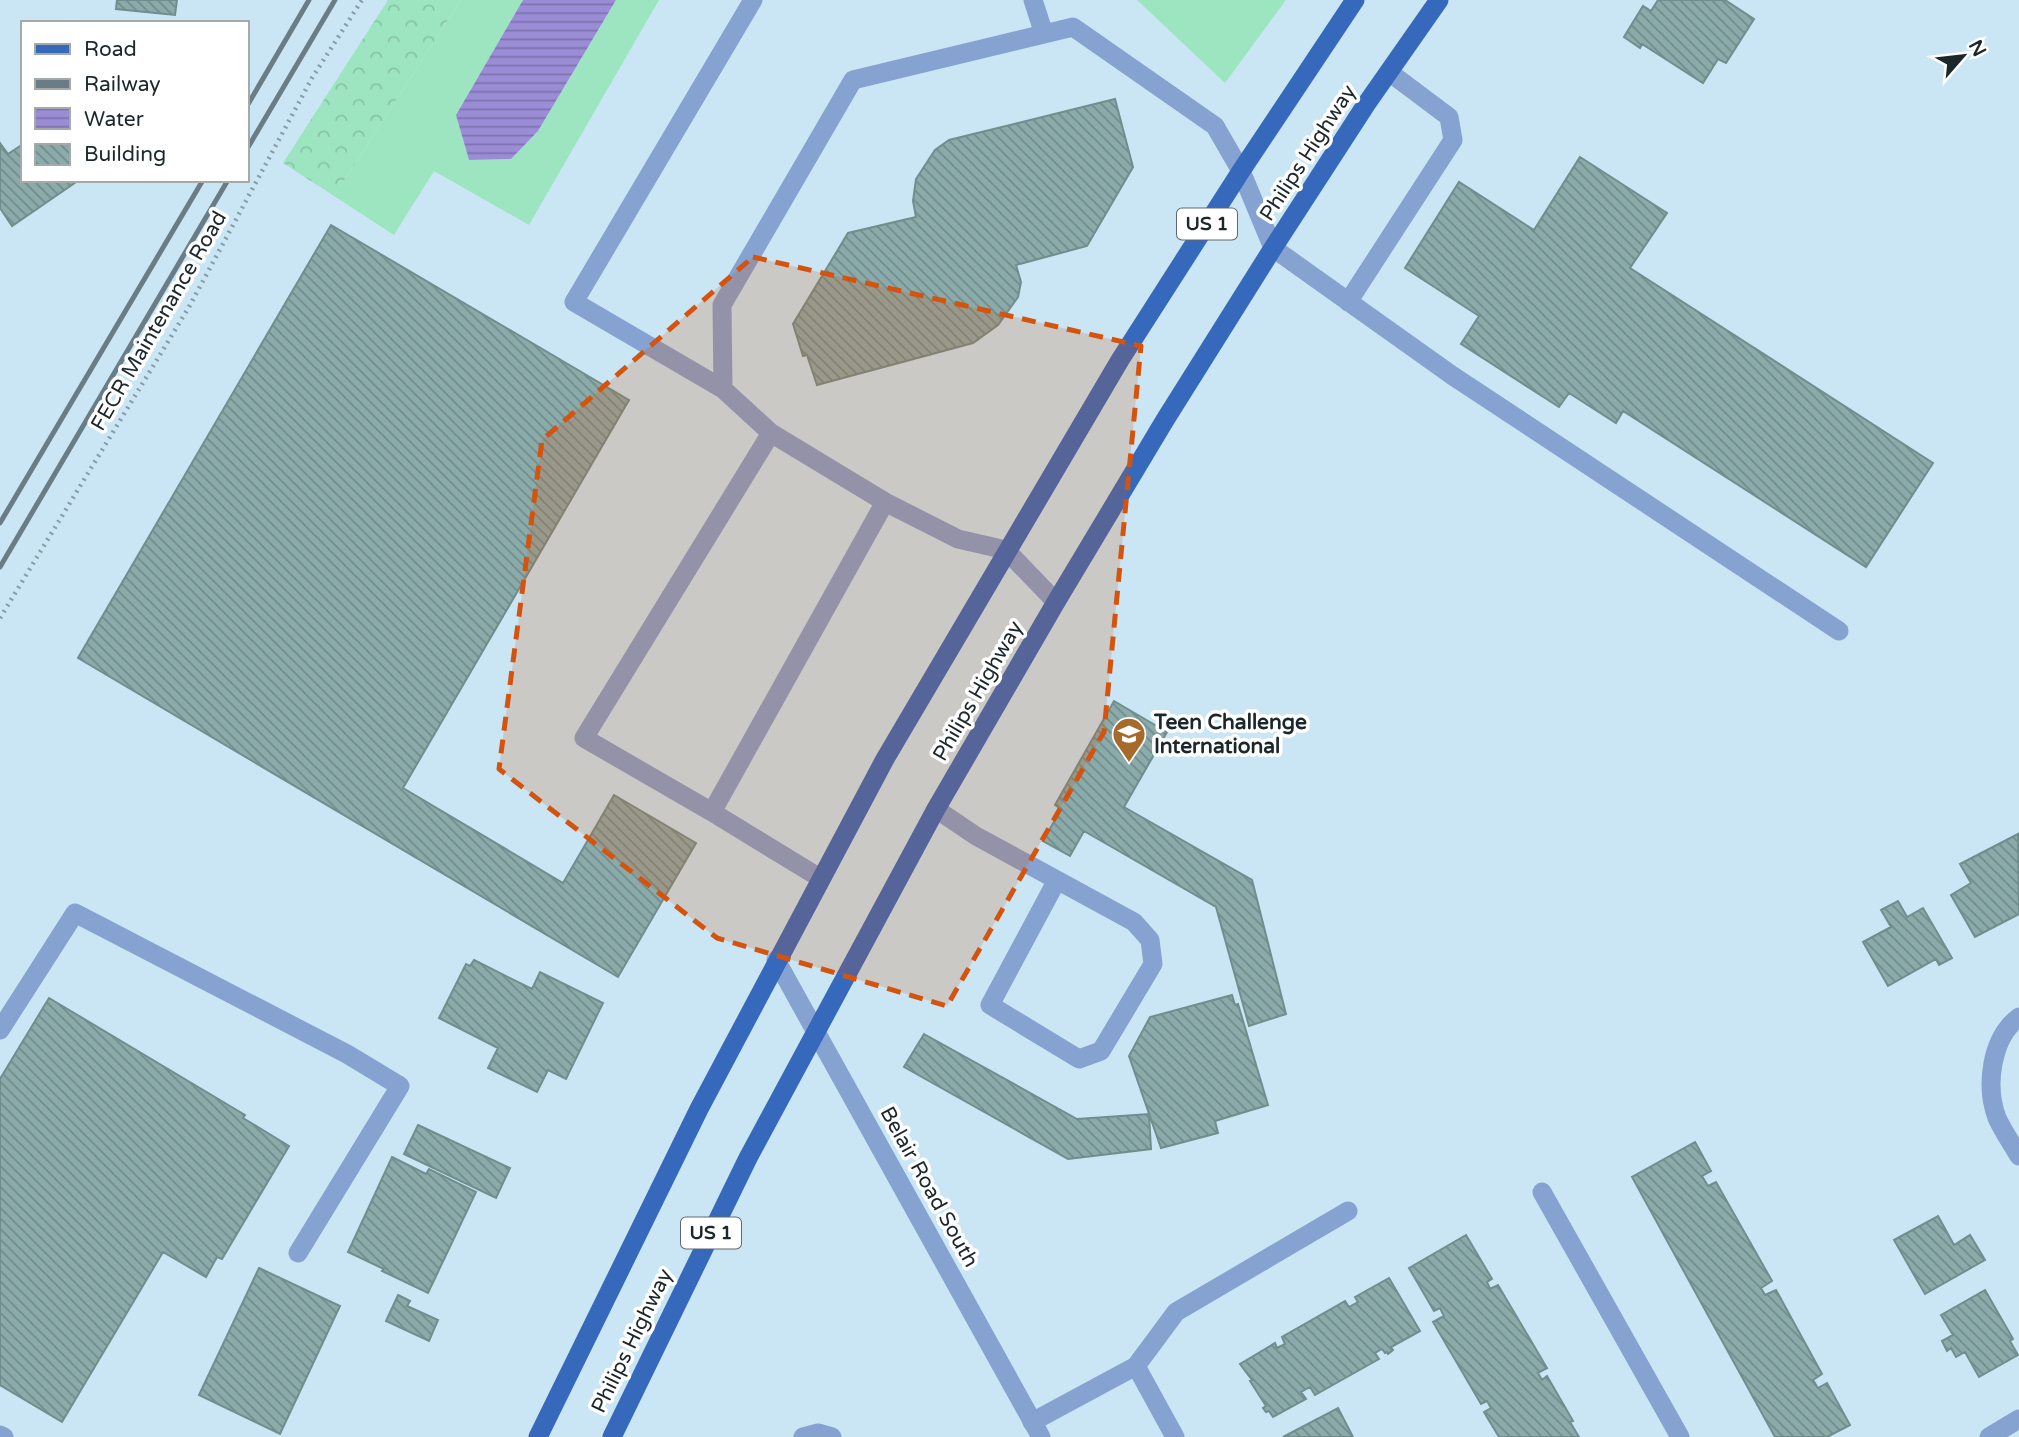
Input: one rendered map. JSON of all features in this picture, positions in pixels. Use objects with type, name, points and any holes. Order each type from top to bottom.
[{"type":"main road","name":"Philips Highway","points":[[538,1437],[622,1262],[776,960],[885,759],[1119,360],[1355,0]]},
{"type":"main road","name":"Philips Highway","points":[[612,1437],[748,1158],[936,809],[1056,602],[1273,248],[1439,0]]},
{"type":"street","points":[[754,0],[575,302],[723,389],[771,433],[885,502],[958,539],[1006,550],[1056,602]]},
{"type":"street","points":[[1033,0],[1044,34]]},
{"type":"street","points":[[723,389],[722,305],[853,80],[1073,27],[1215,126],[1241,171],[1273,248],[1453,376],[1839,631]]},
{"type":"street","points":[[1348,302],[1453,140],[1449,117],[1389,72]]},
{"type":"street","points":[[771,433],[584,738],[820,878]]},
{"type":"street","points":[[712,812],[885,502]]},
{"type":"street","points":[[936,809],[976,835],[1134,922],[1150,940],[1153,964],[1101,1051],[1079,1059],[990,1005],[1057,880]]},
{"type":"street","points":[[0,1030],[75,913],[347,1054],[400,1086],[298,1253]]},
{"type":"street","name":"Belair Road South","points":[[776,960],[1037,1429]]},
{"type":"street","points":[[2019,1017],[2008,1025],[1996,1048],[1991,1080],[1997,1117],[2019,1156]]},
{"type":"street","points":[[1542,1192],[1679,1437]]},
{"type":"street","points":[[1037,1429],[1136,1366],[1176,1312],[1348,1211]]},
{"type":"street","points":[[1136,1366],[1175,1437]]},
{"type":"street","points":[[1989,1437],[2019,1419]]},
{"type":"street","points":[[803,1437],[818,1433],[832,1437]]},
{"type":"path","name":"FECR Maintenance Road","points":[[0,618],[189,307],[312,78],[362,0]]},
{"type":"highlighted area","points":[[753,257],[1141,346],[1104,732],[947,1006],[717,938],[499,769],[542,440]]},
{"type":"green space","points":[[388,0],[461,0],[334,196],[283,163]]},
{"type":"green space","points":[[461,0],[523,0],[456,115],[469,160],[511,159],[538,131],[616,0],[659,0],[529,225],[434,171],[394,235],[334,196]]},
{"type":"green space","points":[[1137,0],[1286,0],[1225,83]]},
{"type":"water","points":[[523,0],[616,0],[538,131],[511,159],[469,160],[456,115]]},
{"type":"building","points":[[117,0],[177,0],[175,15],[116,9]]},
{"type":"building","points":[[1658,0],[1725,0],[1754,19],[1726,63],[1718,59],[1703,83],[1642,44],[1640,48],[1624,37],[1643,6],[1651,11]]},
{"type":"building","points":[[1115,99],[1133,167],[1087,246],[1016,265],[1021,282],[1018,297],[998,325],[973,343],[817,385],[807,355],[803,356],[793,324],[848,233],[916,217],[913,201],[916,179],[935,150],[949,140]]},
{"type":"building","points":[[0,143],[8,154],[21,145],[21,182],[76,182],[12,226],[0,208]]},
{"type":"building","points":[[1580,157],[1667,213],[1630,268],[1933,463],[1866,567],[1623,411],[1616,423],[1569,393],[1559,407],[1461,344],[1479,316],[1405,268],[1459,182],[1534,230]]},
{"type":"building","points":[[331,225],[629,400],[403,788],[563,883],[614,795],[696,843],[618,977],[78,658]]},
{"type":"building","points":[[1114,701],[1167,732],[1124,807],[1252,880],[1286,1014],[1249,1026],[1216,907],[1084,831],[1070,856],[1043,841],[1061,809],[1055,805]]},
{"type":"building","points":[[2018,834],[2019,914],[1975,937],[1951,895],[1971,883],[1960,864]]},
{"type":"building","points":[[1898,901],[1907,917],[1923,908],[1952,958],[1939,965],[1936,959],[1888,986],[1863,942],[1891,927],[1881,910]]},
{"type":"building","points":[[474,960],[532,989],[540,972],[603,1003],[566,1079],[548,1070],[537,1092],[488,1068],[498,1048],[439,1018],[466,964],[470,966]]},
{"type":"building","points":[[1232,995],[1235,1005],[1238,1004],[1268,1105],[1215,1121],[1218,1133],[1161,1148],[1129,1056],[1150,1017]]},
{"type":"building","points":[[49,998],[245,1115],[243,1118],[289,1146],[222,1259],[217,1257],[206,1277],[163,1252],[62,1422],[0,1385],[0,1079]]},
{"type":"building","points":[[924,1034],[1077,1119],[1149,1114],[1151,1149],[1068,1159],[904,1067]]},
{"type":"building","points":[[418,1125],[510,1168],[496,1198],[404,1154]]},
{"type":"building","points":[[1695,1142],[1711,1171],[1702,1176],[1708,1186],[1716,1182],[1772,1281],[1761,1288],[1765,1295],[1776,1290],[1822,1374],[1813,1380],[1818,1388],[1827,1383],[1850,1425],[1827,1437],[1775,1437],[1632,1177]]},
{"type":"building","points":[[392,1157],[426,1174],[429,1169],[476,1192],[428,1293],[348,1252]]},
{"type":"building","points":[[1938,1216],[1954,1245],[1970,1235],[1985,1260],[1925,1294],[1894,1240]]},
{"type":"building","points":[[1466,1235],[1492,1279],[1487,1282],[1490,1289],[1498,1285],[1547,1368],[1538,1373],[1542,1380],[1547,1376],[1573,1421],[1570,1422],[1579,1437],[1499,1437],[1484,1412],[1491,1408],[1487,1401],[1481,1404],[1433,1322],[1444,1316],[1440,1308],[1434,1311],[1409,1268]]},
{"type":"building","points":[[259,1268],[340,1306],[280,1434],[199,1395]]},
{"type":"building","points":[[1389,1278],[1420,1331],[1391,1347],[1393,1350],[1388,1354],[1382,1349],[1375,1353],[1379,1359],[1315,1395],[1310,1387],[1301,1392],[1306,1399],[1273,1417],[1269,1411],[1266,1412],[1263,1408],[1266,1406],[1250,1381],[1252,1380],[1240,1364],[1275,1343],[1277,1348],[1285,1344],[1282,1337],[1345,1301],[1349,1307],[1358,1302],[1355,1297]]},
{"type":"building","points":[[1985,1290],[2013,1339],[2010,1341],[2018,1355],[1979,1377],[1965,1352],[1956,1357],[1951,1348],[1947,1351],[1942,1341],[1953,1335],[1941,1315]]},
{"type":"building","points":[[398,1295],[410,1301],[407,1306],[438,1320],[429,1341],[386,1321]]},
{"type":"building","points":[[1338,1408],[1353,1437],[1283,1437]]},
{"type":"railway","points":[[248,104],[309,0]]},
{"type":"railway","points":[[248,147],[335,0]]},
{"type":"railway","points":[[0,523],[202,182]]},
{"type":"railway","points":[[0,567],[227,182]]},
{"type":"place","name":"Teen Challenge International","points":[[1129,764]]}]
